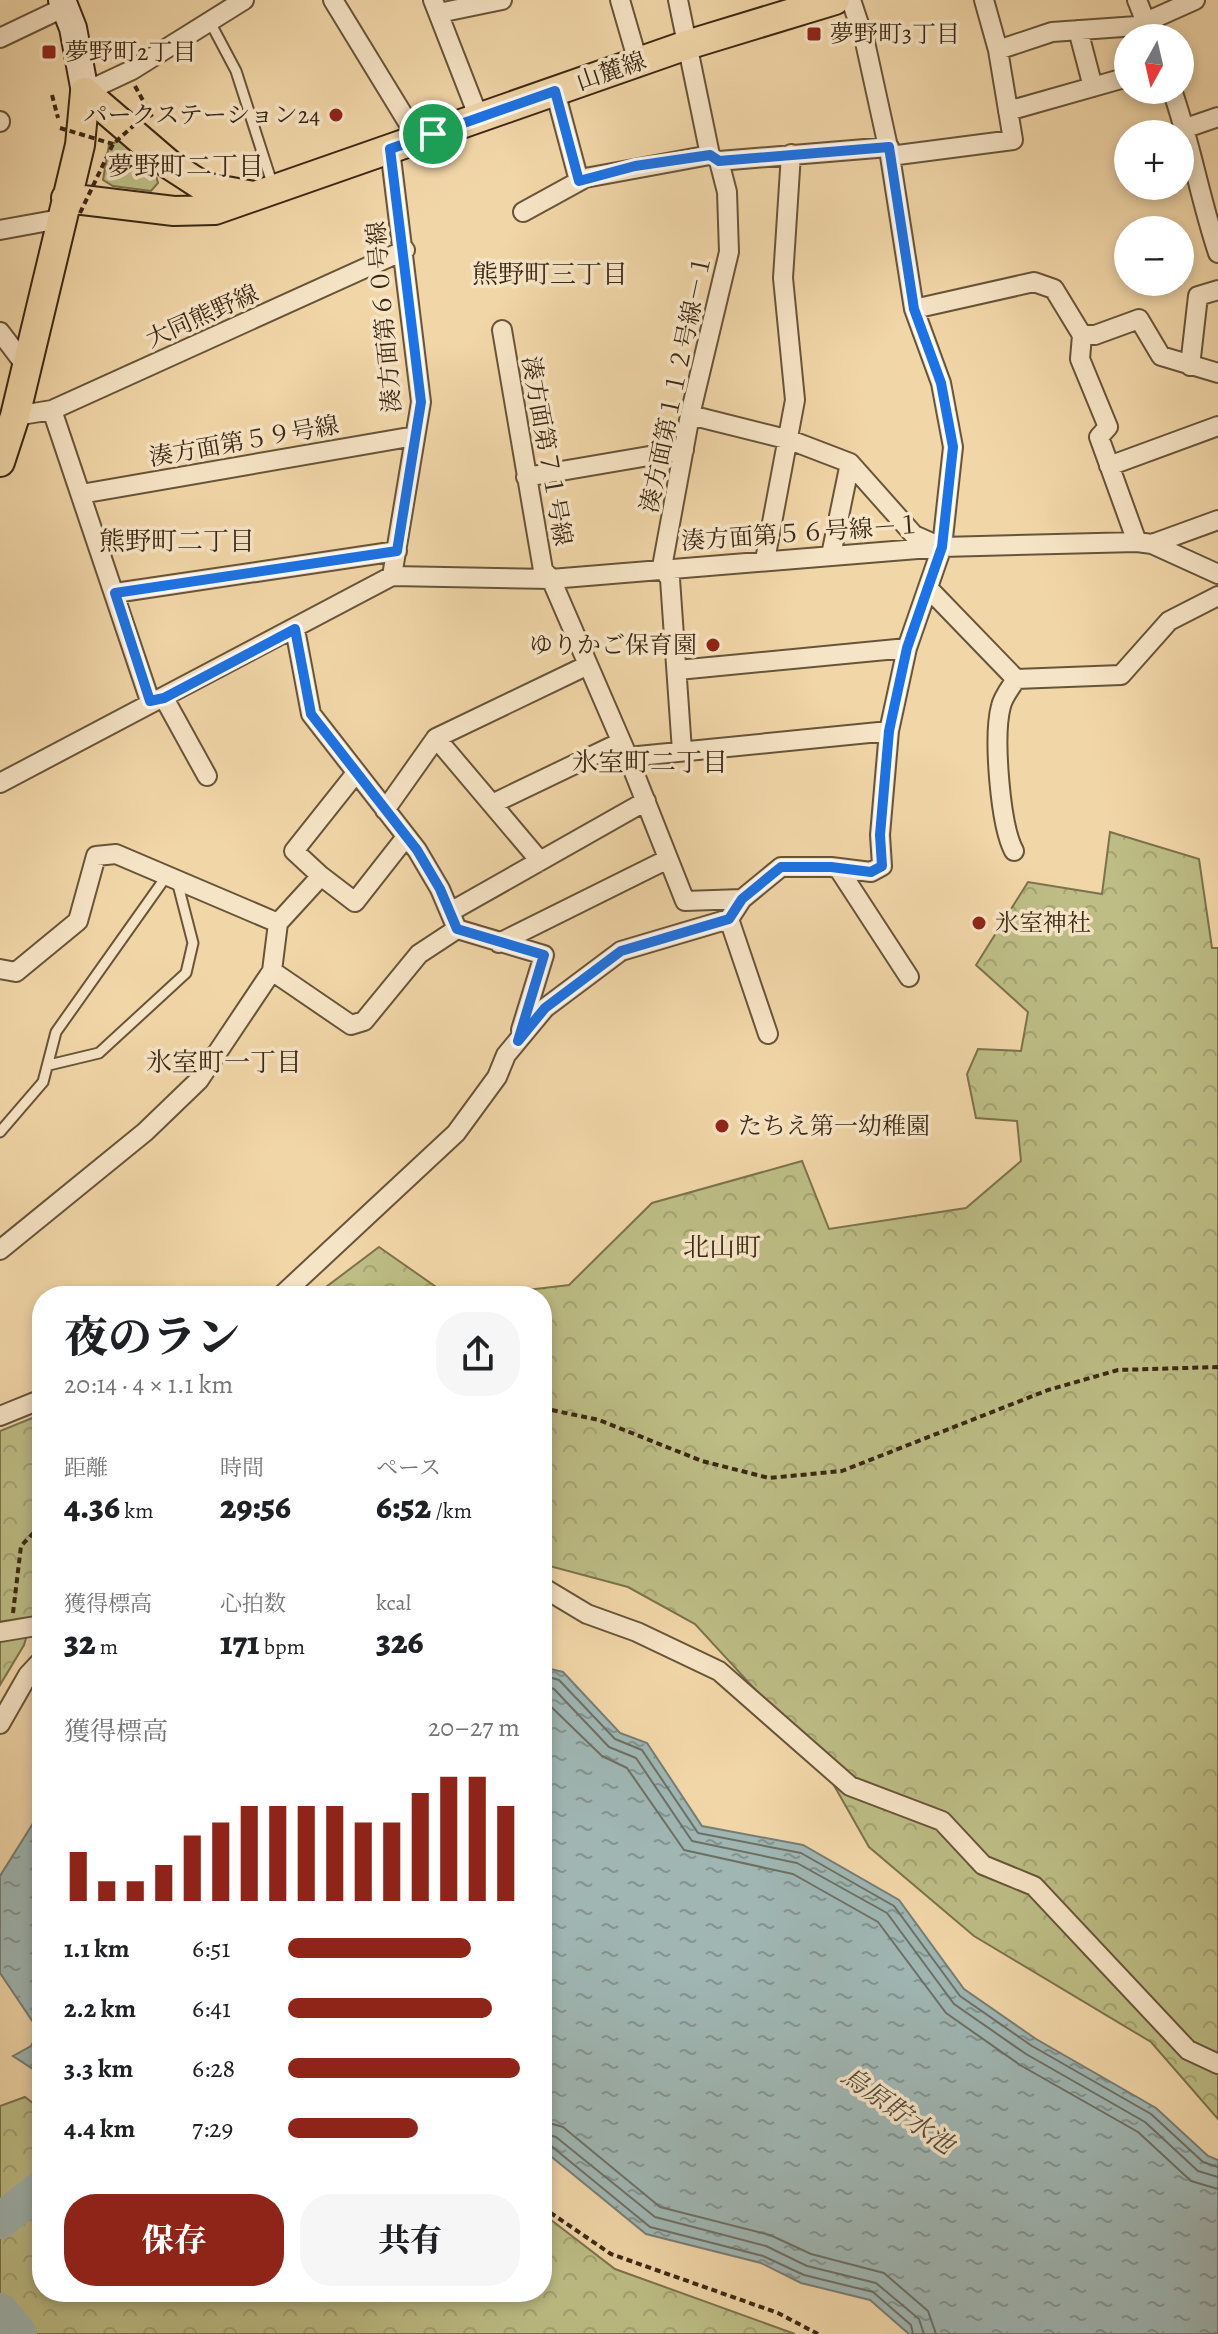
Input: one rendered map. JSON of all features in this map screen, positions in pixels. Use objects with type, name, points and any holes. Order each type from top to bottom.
[{"type":"main road","name":"山麓線","points":[[69,210],[215,210],[687,45],[835,0]]},
{"type":"main road","name":"山麓線","points":[[85,92],[170,165],[204,187],[264,193]]},
{"type":"main road","points":[[6,440],[69,210],[85,92]]},
{"type":"street","points":[[1,34],[64,4],[73,28],[85,92],[132,70],[244,0]]},
{"type":"street","points":[[333,0],[418,139]]},
{"type":"street","points":[[620,0],[638,62]]},
{"type":"street","name":"湊方面第１１２号線－１","points":[[662,567],[690,415],[729,252],[727,192],[714,158],[678,0]]},
{"type":"street","points":[[292,1286],[456,1133],[518,1041],[545,1008],[621,951],[729,919],[742,899],[781,867],[871,872],[882,866],[880,835],[889,731],[907,648],[942,547],[953,447],[941,383],[914,309],[890,152],[865,42],[851,0]]},
{"type":"street","points":[[523,212],[579,181],[635,166],[714,158],[890,152],[1013,140],[998,50],[984,0]]},
{"type":"street","points":[[1137,0],[1146,24]]},
{"type":"street","points":[[998,50],[1052,32],[1137,26],[1144,20],[1195,0]]},
{"type":"street","points":[[479,118],[436,7],[494,1]]},
{"type":"street","points":[[1078,30],[1093,87]]},
{"type":"street","points":[[1008,111],[1114,81]]},
{"type":"street","points":[[555,91],[579,181]]},
{"type":"street","points":[[1194,125],[1218,117]]},
{"type":"street","name":"湊方面第６０号線","points":[[390,149],[405,250],[421,402],[392,576]]},
{"type":"street","points":[[765,560],[790,440],[795,400],[783,278],[791,154]]},
{"type":"street","points":[[1194,169],[1200,200],[1218,253]]},
{"type":"street","points":[[0,230],[69,210]]},
{"type":"street","name":"大同熊野線","points":[[6,440],[52,410],[405,250]]},
{"type":"street","points":[[914,309],[1034,282],[1054,289],[1082,335],[1080,359],[1108,427],[1099,437],[1144,543],[1218,574]]},
{"type":"street","points":[[1190,366],[1198,296],[1218,290]]},
{"type":"street","points":[[1082,335],[1095,335],[1139,319],[1161,356],[1218,373]]},
{"type":"street","name":"湊方面第７１号線","points":[[502,330],[543,570],[551,579],[625,749],[685,901],[742,899]]},
{"type":"street","points":[[0,332],[26,366]]},
{"type":"street","points":[[52,410],[115,593],[157,700],[207,776]]},
{"type":"street","points":[[690,415],[790,440],[850,463],[914,535],[942,547]]},
{"type":"street","points":[[1109,466],[1218,426]]},
{"type":"street","name":"湊方面第５９号線","points":[[81,494],[415,436]]},
{"type":"street","points":[[526,477],[684,450]]},
{"type":"street","points":[[831,555],[850,463]]},
{"type":"street","points":[[1144,543],[1218,520]]},
{"type":"street","name":"湊方面第５６号線－１","points":[[392,576],[551,579],[662,567],[942,547],[1144,543]]},
{"type":"street","points":[[115,593],[397,551]]},
{"type":"street","points":[[662,567],[670,579],[682,751]]},
{"type":"street","points":[[0,783],[392,576]]},
{"type":"street","points":[[928,588],[1016,679],[1121,675],[1169,621],[1218,596]]},
{"type":"street","points":[[295,629],[311,714],[406,837],[440,889],[454,920],[499,943],[544,955],[518,1041]]},
{"type":"street","points":[[678,670],[907,648]]},
{"type":"street","points":[[385,810],[436,738],[588,665]]},
{"type":"street","points":[[1014,851],[1007,838],[999,765],[1001,706],[1016,679]]},
{"type":"street","points":[[492,804],[625,749],[682,751],[889,731]]},
{"type":"street","points":[[436,738],[540,861]]},
{"type":"street","points":[[356,773],[294,851],[355,902],[406,837]]},
{"type":"street","points":[[272,971],[351,1025],[364,1021],[419,954],[454,920],[540,861],[646,801]]},
{"type":"street","points":[[0,969],[16,972],[78,921],[96,856],[116,854],[278,923]]},
{"type":"street","points":[[499,943],[668,859]]},
{"type":"street","points":[[838,868],[909,977]]},
{"type":"street","points":[[0,1250],[145,1132],[199,1080],[272,971],[278,923],[321,876]]},
{"type":"street","points":[[729,919],[768,1034]]},
{"type":"street","points":[[0,1416],[32,1403]]},
{"type":"street","points":[[552,1593],[587,1614],[637,1632],[719,1671],[850,1786],[942,1821],[983,1865],[1034,1886],[1188,2050],[1218,2064]]},
{"type":"street","points":[[6,1630],[32,1626]]},
{"type":"street","points":[[0,1724],[32,1671]]},
{"type":"lane","points":[[210,22],[236,71],[264,193]]},
{"type":"lane","points":[[49,1065],[99,1053],[186,973],[193,943],[172,876]]},
{"type":"lane","points":[[0,1132],[43,1082],[56,1032],[172,876]]},
{"type":"path","points":[[69,210],[113,144],[149,112],[133,83]]},
{"type":"path","points":[[52,95],[60,128],[113,144]]},
{"type":"path","points":[[552,1410],[599,1420],[702,1461],[769,1478],[842,1471],[1048,1390],[1118,1370],[1218,1367]]},
{"type":"path","points":[[6,1630],[21,1546],[32,1534]]},
{"type":"path","points":[[552,2214],[611,2254],[778,2313],[818,2334]]},
{"type":"green space","points":[[118,141],[149,163],[158,183],[151,191],[113,186],[103,180],[109,145]]},
{"type":"green space","points":[[1110,832],[1199,859],[1212,948],[1218,948],[1218,2119],[1151,2042],[974,1936],[869,1847],[819,1759],[695,1624],[628,1587],[552,1567],[552,1287],[569,1285],[652,1203],[802,1161],[829,1229],[966,1208],[1021,1161],[1017,1121],[976,1118],[967,1074],[978,1049],[1021,1051],[1028,1012],[976,965],[1028,882],[1102,894]]},
{"type":"green space","points":[[379,1247],[435,1286],[327,1286]]},
{"type":"green space","points":[[32,1418],[32,1618],[24,1645],[0,1685],[0,1431]]},
{"type":"green space","points":[[25,2097],[32,2102],[32,2302],[552,2302],[552,2221],[615,2269],[795,2334],[0,2334],[0,2106]]},
{"type":"water","points":[[552,1669],[563,1672],[620,1733],[647,1743],[702,1826],[803,1845],[899,1900],[964,1989],[1036,2039],[1156,2108],[1208,2156],[1218,2160],[1218,2334],[909,2334],[870,2300],[801,2283],[761,2263],[646,2234],[552,2157]]},
{"type":"water","points":[[32,1825],[32,2021],[0,1973],[0,1876]]},
{"type":"water","points":[[32,2044],[32,2068],[13,2056]]},
{"type":"waterway","name":"烏原貯水池","points":[[0,2221],[32,2196]]},
{"type":"waterway","name":"烏原貯水池","points":[[0,2311],[19,2334]]},
{"type":"place","name":"夢野町3丁目","points":[[814,34]]},
{"type":"place","name":"夢野町2丁目","points":[[49,52]]},
{"type":"place","name":"パークステーション24","points":[[336,115]]},
{"type":"place","name":"ゆりかご保育園","points":[[713,645]]},
{"type":"place","name":"氷室神社","points":[[979,923]]},
{"type":"place","name":"たちえ第一幼稚園","points":[[722,1126]]},
{"type":"district","name":"夢野町二丁目","points":[[186,166]]},
{"type":"district","name":"熊野町三丁目","points":[[550,274]]},
{"type":"district","name":"熊野町二丁目","points":[[177,541]]},
{"type":"district","name":"氷室町二丁目","points":[[650,762]]},
{"type":"district","name":"氷室町一丁目","points":[[224,1062]]},
{"type":"district","name":"北山町","points":[[722,1247]]},
{"type":"route","points":[[555,91],[579,181],[635,166],[710,155],[719,161],[889,147],[914,309],[941,383],[953,447],[942,547],[907,648],[889,731],[880,835],[882,866],[871,872],[831,867],[781,867],[742,899],[729,919],[621,951],[545,1008],[518,1041],[544,955],[457,929],[440,889],[417,850],[311,714],[295,629],[164,698],[150,701],[115,593],[397,551],[421,402],[405,250],[390,149],[433,134],[555,91]]}]
